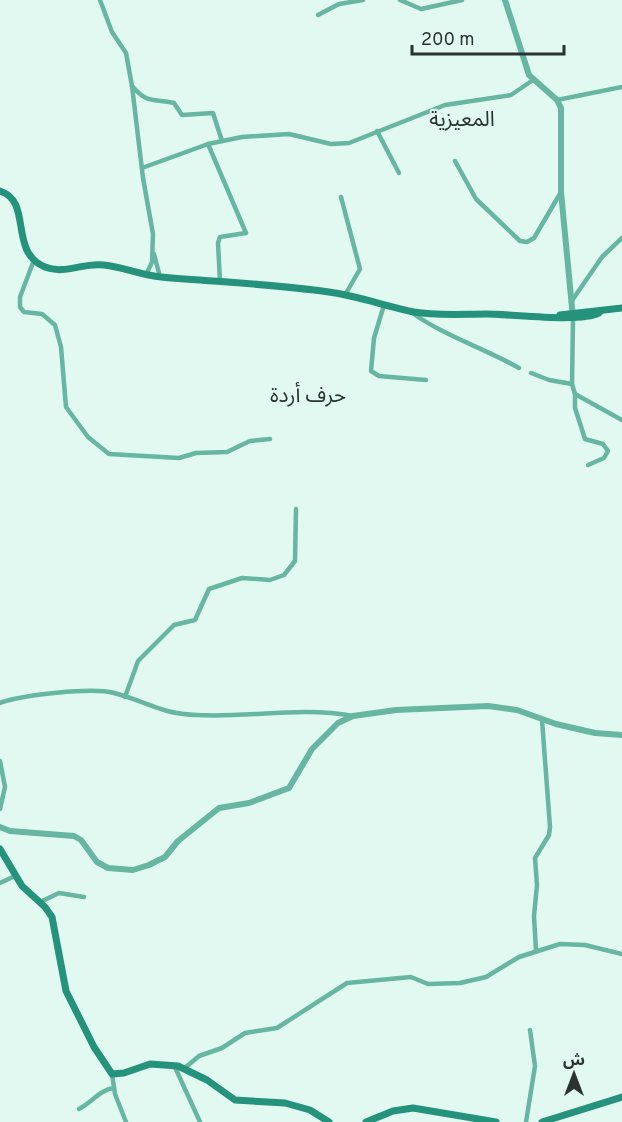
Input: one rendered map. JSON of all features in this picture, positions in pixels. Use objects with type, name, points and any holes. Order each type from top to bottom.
[{"type":"main road","points":[[0,191],[8,193],[16,202],[26,249],[34,261],[47,268],[59,270],[100,264],[160,277],[220,281],[345,295],[409,311],[441,314],[588,318],[622,308]]},
{"type":"main road","points":[[0,849],[15,876],[48,911],[55,927],[66,991],[89,1038],[112,1074],[150,1064],[186,1067],[235,1100],[285,1103],[310,1110],[329,1122]]},
{"type":"main road","points":[[542,1122],[622,1097]]},
{"type":"main road","points":[[366,1122],[383,1119],[403,1109],[423,1108],[496,1122]]},
{"type":"street","points":[[100,0],[112,32],[126,53],[132,86],[142,168],[151,212],[152,262],[146,275]]},
{"type":"street","points":[[318,15],[339,4],[363,0]]},
{"type":"street","points":[[400,0],[421,9],[462,0]]},
{"type":"street","points":[[505,0],[533,80],[557,100],[563,119],[561,192],[573,316],[572,384],[575,408],[585,439],[603,444],[608,451],[604,458],[588,465]]},
{"type":"street","points":[[142,168],[222,141],[289,134],[342,144],[445,105],[511,95],[533,80]]},
{"type":"street","points":[[132,86],[140,96],[152,102],[174,103],[182,115],[213,113],[222,141]]},
{"type":"street","points":[[557,100],[606,88],[622,87]]},
{"type":"street","points":[[377,131],[399,173]]},
{"type":"street","points":[[208,144],[246,233],[220,237],[218,243],[220,281]]},
{"type":"street","points":[[455,162],[476,199],[520,241],[527,242],[534,238],[561,192]]},
{"type":"street","points":[[341,196],[360,269],[345,295]]},
{"type":"street","points":[[571,302],[602,257],[622,238]]},
{"type":"street","points":[[153,245],[160,277]]},
{"type":"street","points":[[34,261],[20,297],[20,308],[24,312],[45,316],[55,325],[61,347],[66,407],[88,437],[105,452],[117,457],[179,458],[196,453],[227,452],[250,441],[270,439]]},
{"type":"street","points":[[384,305],[374,338],[371,371],[379,376],[426,380]]},
{"type":"street","points":[[409,311],[429,325],[493,353],[519,368]]},
{"type":"street","points":[[531,373],[549,380],[572,384]]},
{"type":"street","points":[[574,394],[622,420]]},
{"type":"street","points":[[125,697],[138,661],[174,625],[195,620],[209,589],[242,578],[275,579],[289,571],[295,561],[296,509]]},
{"type":"street","points":[[0,703],[16,699],[96,691],[125,697],[163,712],[232,716],[313,711],[353,716],[478,705],[517,710],[542,720],[596,733],[622,735]]},
{"type":"street","points":[[0,827],[10,831],[74,836],[81,840],[97,862],[108,868],[124,871],[140,869],[165,856],[178,841],[219,808],[249,803],[289,788],[312,750],[338,723],[353,716]]},
{"type":"street","points":[[536,951],[535,858],[549,836],[550,827],[542,720]]},
{"type":"street","points":[[0,761],[5,787],[0,809]]},
{"type":"street","points":[[0,883],[15,876]]},
{"type":"street","points":[[40,902],[59,893],[84,897]]},
{"type":"street","points":[[186,1067],[199,1056],[222,1048],[240,1035],[277,1028],[347,983],[411,977],[428,984],[460,983],[486,976],[513,960],[536,951],[571,943],[622,954]]},
{"type":"street","points":[[526,1122],[535,1066],[530,1030]]},
{"type":"street","points":[[174,1065],[200,1122]]},
{"type":"street","points":[[112,1074],[114,1088],[126,1122]]},
{"type":"street","points":[[79,1109],[92,1103],[107,1089],[114,1088]]},
{"type":"district","name":"المعيزية","points":[[462,119]]},
{"type":"district","name":"حرف أردة","points":[[308,395]]}]
